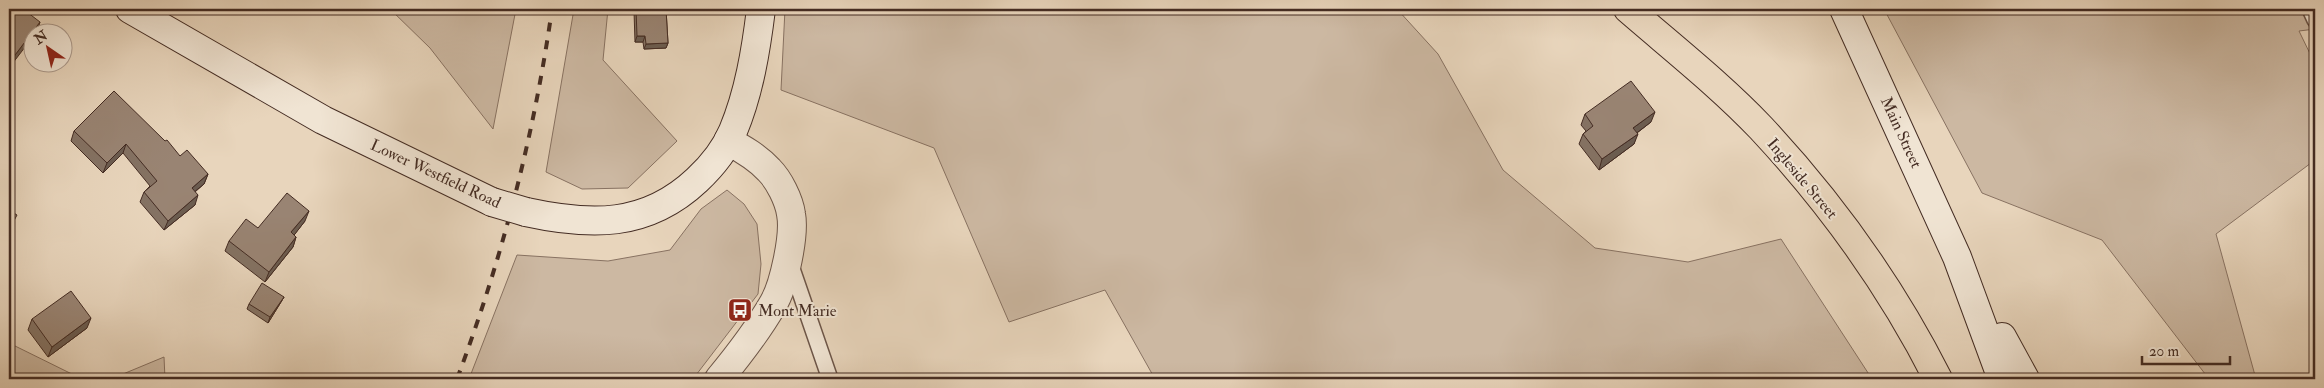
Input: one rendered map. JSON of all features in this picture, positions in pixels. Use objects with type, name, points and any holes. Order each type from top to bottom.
[{"type":"main road","name":"Ingleside Street","points":[[1628,9],[1726,94],[1806,179],[1850,234],[1919,342],[1938,379]]},
{"type":"street","name":"Lower Westfield Road","points":[[130,9],[323,120],[492,202],[558,220],[593,221],[624,219],[651,211],[689,187],[712,166],[728,141],[740,114],[749,80],[761,9]]},
{"type":"street","name":"Main Street","points":[[1844,9],[1957,257],[2002,379]]},
{"type":"street","points":[[719,379],[774,303],[787,254],[791,214],[778,183],[769,170],[751,154],[728,141]]},
{"type":"street","name":"Main Street","points":[[1957,257],[2025,379]]},
{"type":"lane","points":[[2310,9],[2315,20]]},
{"type":"lane","points":[[787,254],[830,379]]},
{"type":"shaded area","points":[[390,9],[516,9],[493,129],[430,48]]},
{"type":"shaded area","points":[[574,9],[608,9],[603,60],[677,141],[628,188],[582,189],[546,172]]},
{"type":"shaded area","points":[[785,9],[1397,9],[1438,54],[1503,170],[1595,248],[1688,262],[1781,239],[1872,379],[1155,379],[1105,290],[1009,322],[934,148],[781,90]]},
{"type":"shaded area","points":[[1884,9],[2315,9],[2315,29],[2299,31],[2315,64],[2315,160],[2216,234],[2256,379],[2209,379],[2102,240],[1982,193]]},
{"type":"shaded area","points":[[727,190],[744,204],[757,224],[761,264],[758,294],[693,379],[469,379],[517,255],[608,261],[670,250],[701,209]]},
{"type":"shaded area","points":[[9,343],[82,379],[9,379]]},
{"type":"shaded area","points":[[164,357],[165,379],[111,379]]},
{"type":"building","points":[[20,9],[23,9],[40,22],[22,22],[22,46],[9,63],[9,11],[14,16]]},
{"type":"building","points":[[636,9],[666,9],[668,43],[646,44],[645,36],[637,36]]},
{"type":"building","points":[[1631,81],[1655,112],[1633,128],[1638,134],[1602,159],[1583,134],[1593,126],[1585,114]]},
{"type":"building","points":[[114,91],[165,141],[167,140],[180,156],[187,150],[208,174],[192,188],[198,195],[168,221],[144,192],[157,181],[126,144],[107,163],[74,131]]},
{"type":"building","points":[[287,193],[309,211],[291,232],[296,237],[269,272],[229,241],[246,219],[258,228]]},
{"type":"building","points":[[9,210],[17,215],[9,230]]},
{"type":"building","points":[[262,283],[284,297],[270,317],[249,304]]},
{"type":"building","points":[[71,291],[91,318],[52,347],[32,319]]},
{"type":"railway","points":[[457,379],[488,288],[515,197],[536,104],[552,9]]},
{"type":"place","name":"Mont Marie","points":[[740,310]]}]
